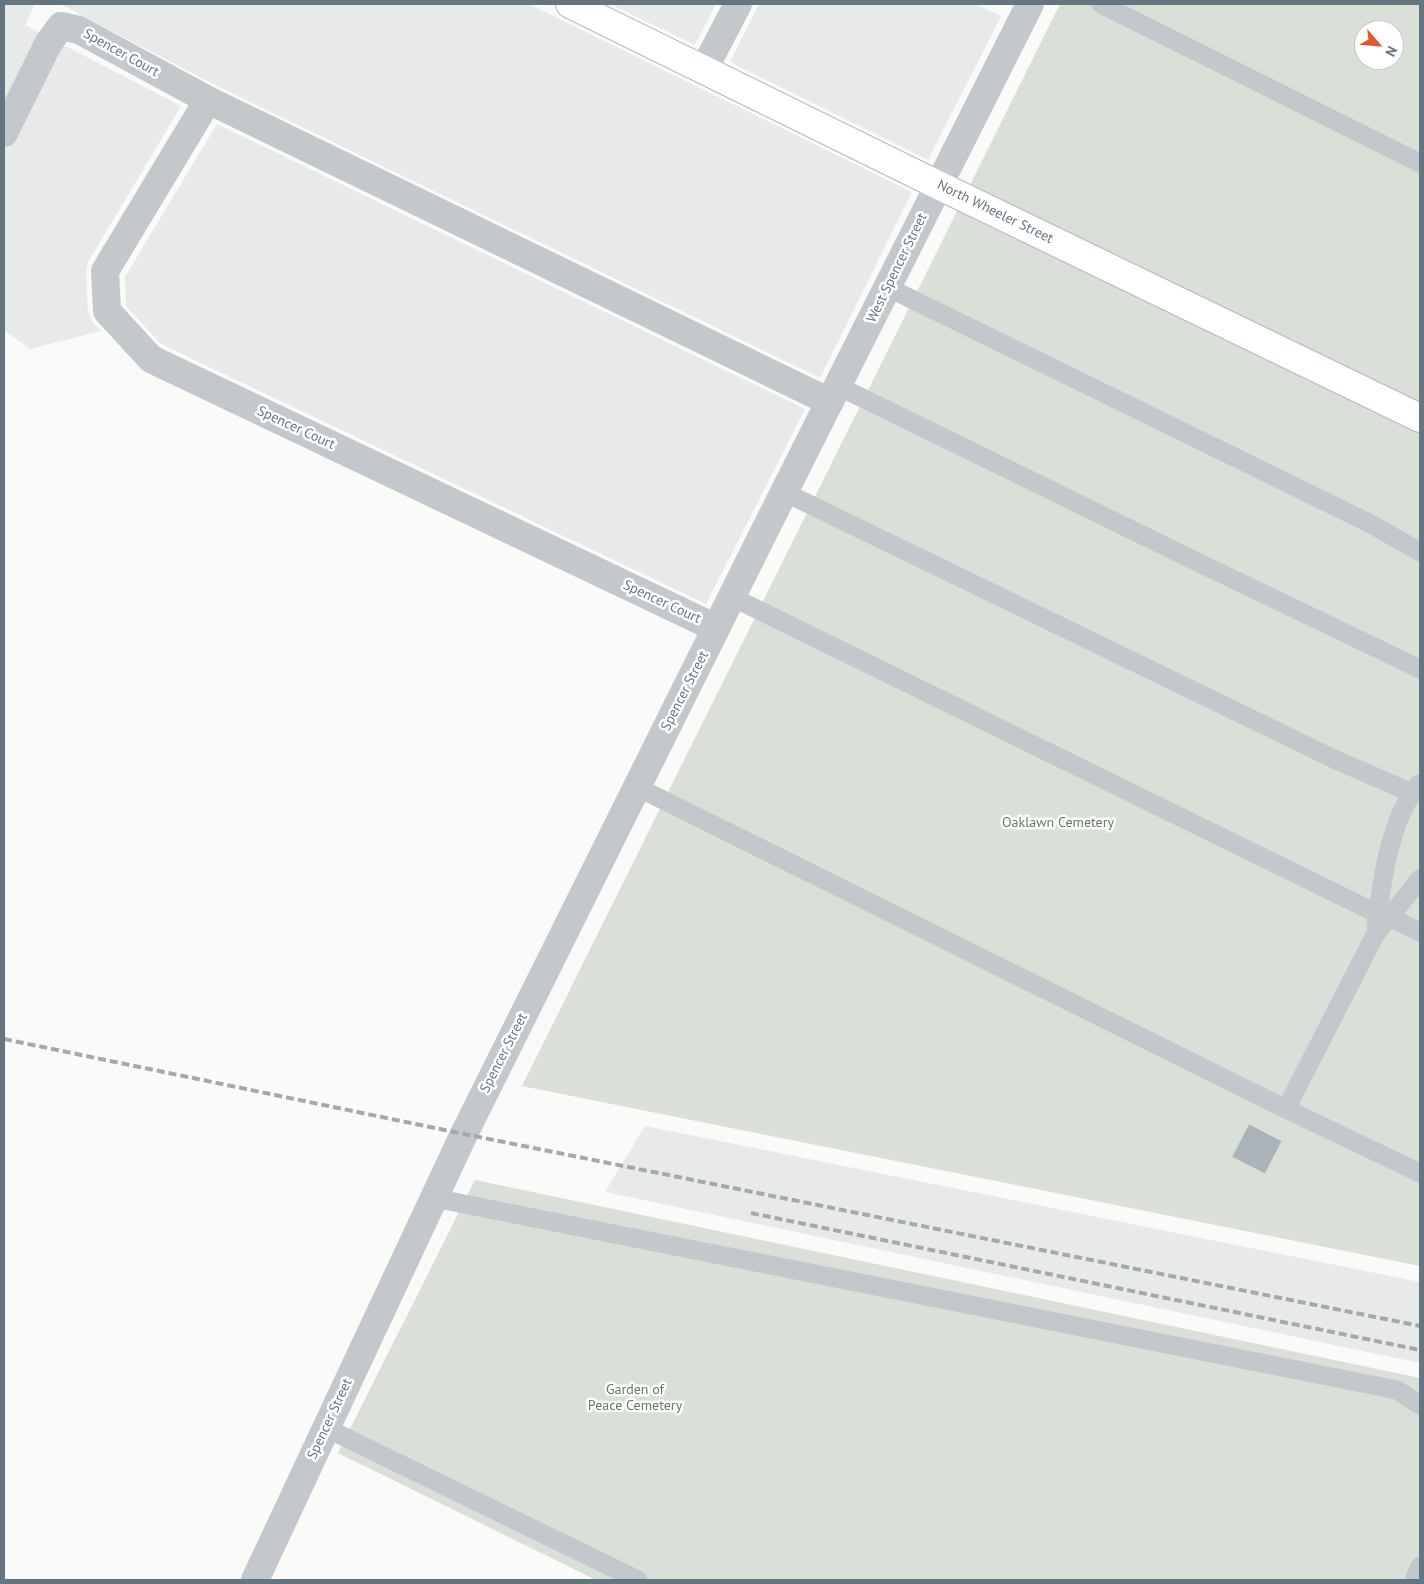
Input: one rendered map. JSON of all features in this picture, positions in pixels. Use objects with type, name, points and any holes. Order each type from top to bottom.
[{"type":"main road","name":"North Wheeler Street","points":[[570,4],[938,185],[1420,418]]},
{"type":"street","points":[[704,69],[738,4]]},
{"type":"street","name":"West Spencer Street","points":[[764,532],[1030,4]]},
{"type":"street","name":"Spencer Court","points":[[4,133],[48,44],[61,26],[79,30],[208,100],[834,394]]},
{"type":"street","name":"Spencer Court","points":[[208,100],[105,271],[107,311],[150,359],[716,628]]},
{"type":"street","name":"Spencer Street","points":[[255,1580],[464,1134],[764,532]]},
{"type":"lane","points":[[1101,4],[1420,163]]},
{"type":"lane","points":[[887,287],[1369,523],[1420,552]]},
{"type":"lane","points":[[834,394],[1187,557],[1420,669]]},
{"type":"lane","points":[[784,492],[1334,759],[1416,788],[1392,838],[1383,916],[1286,1109]]},
{"type":"lane","points":[[732,597],[1383,916],[1420,932]]},
{"type":"lane","points":[[637,787],[1286,1109],[1420,1173]]},
{"type":"lane","points":[[1383,916],[1420,879]]},
{"type":"lane","points":[[434,1198],[1397,1390],[1420,1404]]},
{"type":"lane","points":[[326,1428],[638,1580]]},
{"type":"lane","points":[[1414,1580],[1420,1566]]},
{"type":"shaded area","points":[[4,4],[35,4],[25,25],[181,106],[88,262],[86,270],[88,311],[93,323],[101,331],[30,349],[4,330]]},
{"type":"shaded area","points":[[60,4],[529,4],[912,192],[820,378],[215,85]]},
{"type":"shaded area","points":[[610,4],[716,4],[695,45]]},
{"type":"shaded area","points":[[759,4],[976,4],[1001,16],[928,160],[730,62]]},
{"type":"shaded area","points":[[217,124],[805,409],[706,604],[161,344],[126,306],[125,277]]},
{"type":"shaded area","points":[[645,1126],[1420,1282],[1420,1363],[605,1192]]},
{"type":"green space","name":"Oaklawn Cemetery","points":[[1060,4],[1420,4],[1420,1266],[522,1086]]},
{"type":"green space","name":"Garden of Peace Cemetery","points":[[475,1180],[1420,1378],[1420,1580],[596,1580],[338,1453]]},
{"type":"building","points":[[1249,1124],[1282,1141],[1265,1174],[1232,1157]]},
{"type":"railway","points":[[4,1039],[464,1134],[1420,1326]]},
{"type":"railway","points":[[751,1213],[1420,1350]]}]
